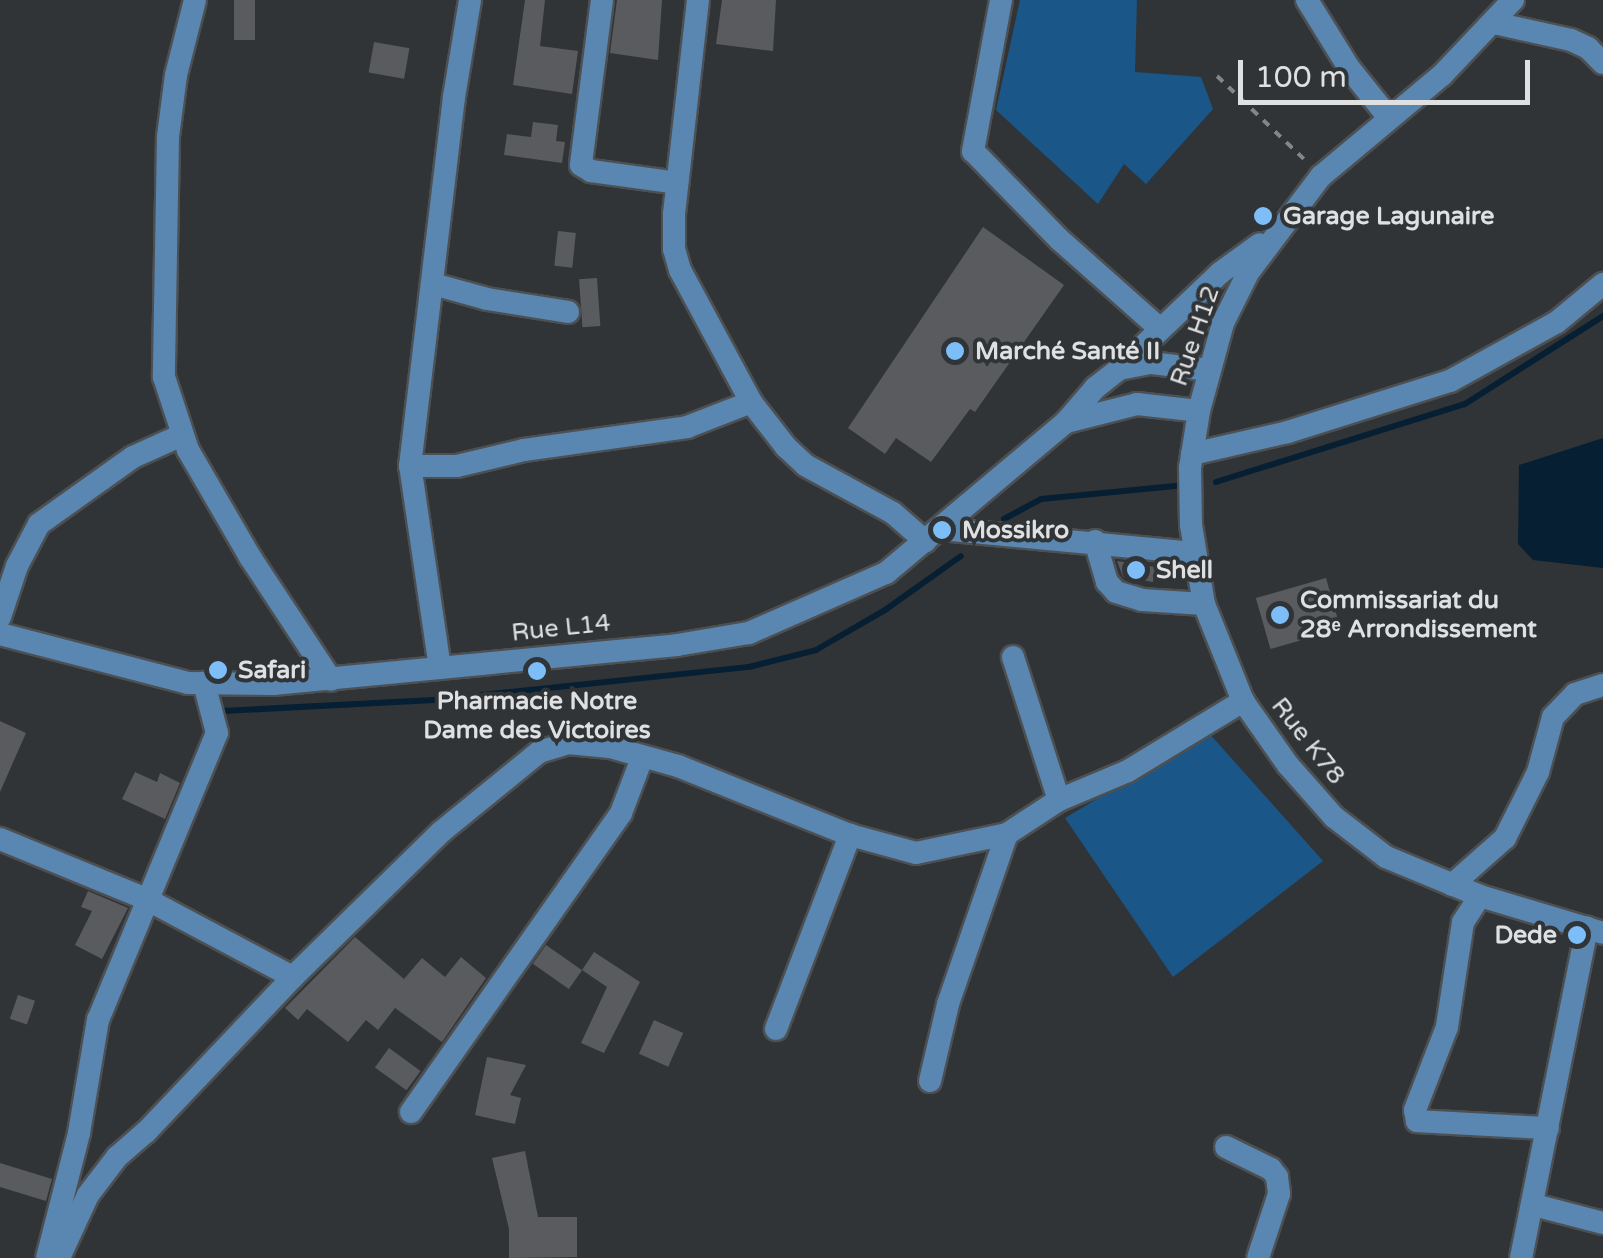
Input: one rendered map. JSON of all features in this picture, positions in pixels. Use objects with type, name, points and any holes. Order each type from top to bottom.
[{"type":"street","points":[[195,0],[170,122],[162,239],[164,377],[182,436],[250,557],[331,680]]},
{"type":"street","points":[[440,668],[410,466],[454,97],[470,0]]},
{"type":"street","points":[[602,0],[581,165],[592,172],[677,183]]},
{"type":"street","points":[[698,0],[677,183],[674,248],[680,270],[751,402],[805,465],[933,535],[1095,541],[1194,554]]},
{"type":"street","points":[[1001,0],[972,151],[1060,240],[1159,328]]},
{"type":"street","points":[[1308,0],[1348,68],[1388,118]]},
{"type":"street","points":[[1278,230],[1321,176],[1442,75],[1513,0]]},
{"type":"street","points":[[1494,22],[1571,40],[1603,63]]},
{"type":"street","name":"Rue L14","points":[[2,634],[204,683],[331,680],[676,645],[749,633],[870,583],[1066,422],[1095,388],[1159,328],[1278,230]]},
{"type":"street","name":"Rue H12","points":[[1198,411],[1232,301],[1278,230]]},
{"type":"street","points":[[433,284],[487,299],[568,312]]},
{"type":"street","points":[[1192,454],[1288,432],[1450,381],[1558,322],[1603,284]]},
{"type":"street","points":[[1119,369],[1151,363],[1209,370]]},
{"type":"street","points":[[410,466],[457,466],[524,450],[687,427],[751,402]]},
{"type":"street","name":"Rue L14","points":[[1066,422],[1137,404],[1198,411]]},
{"type":"street","name":"Rue K78","points":[[1198,411],[1192,454],[1194,554],[1204,604],[1243,701],[1288,765],[1334,817],[1386,858],[1480,896],[1595,930]]},
{"type":"street","points":[[2,634],[18,566],[39,524],[133,458],[182,436]]},
{"type":"street","points":[[1095,541],[1107,582],[1116,592],[1142,600],[1204,604]]},
{"type":"street","points":[[1013,656],[1059,800]]},
{"type":"street","points":[[46,1258],[79,1133],[98,1020],[217,733],[204,683]]},
{"type":"street","points":[[1452,885],[1505,838],[1538,772],[1553,717],[1575,694],[1603,685]]},
{"type":"street","points":[[60,1258],[88,1195],[117,1157],[441,832],[540,752],[568,743],[610,747],[678,766],[850,835],[916,853],[1007,834],[1059,800],[1128,771],[1243,701]]},
{"type":"street","points":[[411,1112],[620,812],[642,758]]},
{"type":"street","points":[[930,1081],[948,1004],[1007,834]]},
{"type":"street","points":[[776,1029],[850,835]]},
{"type":"street","points":[[0,839],[146,899],[293,977]]},
{"type":"street","points":[[1480,896],[1463,922],[1447,1027],[1416,1110],[1416,1121],[1548,1128]]},
{"type":"street","points":[[1521,1258],[1595,930]]},
{"type":"street","points":[[1226,1148],[1271,1168],[1277,1177],[1279,1194],[1258,1258]]},
{"type":"street","points":[[1534,1204],[1603,1222]]},
{"type":"path","points":[[1217,76],[1321,176]]},
{"type":"shaded area","points":[[1020,0],[1137,0],[1135,72],[1201,77],[1213,109],[1146,184],[1124,164],[1098,204],[996,110]]},
{"type":"shaded area","points":[[1603,438],[1603,568],[1533,560],[1518,544],[1519,465]]},
{"type":"shaded area","points":[[1208,732],[1323,861],[1173,977],[1065,818]]},
{"type":"building","points":[[234,0],[255,0],[255,40],[234,40]]},
{"type":"building","points":[[525,0],[545,0],[540,46],[578,51],[572,94],[513,85]]},
{"type":"building","points":[[617,0],[662,0],[658,60],[610,53]]},
{"type":"building","points":[[722,0],[776,0],[773,51],[716,44]]},
{"type":"building","points":[[374,42],[409,48],[404,79],[369,73]]},
{"type":"building","points":[[533,122],[558,125],[556,141],[565,142],[562,163],[504,155],[507,134],[531,137]]},
{"type":"building","points":[[983,227],[1064,285],[975,412],[970,409],[931,462],[896,438],[885,454],[848,428]]},
{"type":"building","points":[[558,231],[576,233],[572,268],[554,266]]},
{"type":"building","points":[[597,278],[600,326],[582,327],[579,279]]},
{"type":"building","points":[[1117,561],[1155,567],[1153,582],[1123,577]]},
{"type":"building","points":[[1326,578],[1341,629],[1270,649],[1256,598]]},
{"type":"building","points":[[0,721],[26,733],[0,792]]},
{"type":"building","points":[[135,772],[157,782],[160,773],[180,783],[165,819],[122,799]]},
{"type":"building","points":[[88,891],[128,908],[102,959],[75,945],[92,911],[81,907]]},
{"type":"building","points":[[355,937],[404,979],[422,958],[445,977],[461,957],[486,978],[442,1042],[395,1008],[378,1030],[366,1020],[348,1042],[307,1009],[298,1020],[285,1008]]},
{"type":"building","points":[[546,945],[582,970],[569,989],[533,964]]},
{"type":"building","points":[[594,952],[640,982],[604,1053],[581,1043],[607,987],[582,970]]},
{"type":"building","points":[[18,995],[35,1001],[27,1024],[10,1019]]},
{"type":"building","points":[[654,1020],[683,1033],[668,1067],[639,1054]]},
{"type":"building","points":[[389,1048],[421,1071],[406,1090],[375,1067]]},
{"type":"building","points":[[487,1057],[526,1065],[510,1095],[521,1098],[515,1124],[475,1115]]},
{"type":"building","points":[[525,1151],[538,1217],[577,1217],[577,1257],[509,1258],[509,1229],[492,1158]]},
{"type":"building","points":[[0,1163],[52,1179],[46,1201],[0,1187]]},
{"type":"waterway","points":[[1216,482],[1465,404],[1603,316]]},
{"type":"waterway","points":[[1004,519],[1041,499],[1175,486]]},
{"type":"waterway","points":[[223,711],[434,700],[749,667],[816,650],[885,610],[961,556]]},
{"type":"place","name":"Garage Lagunaire","points":[[1263,216]]},
{"type":"place","name":"Marché Santé II","points":[[955,351]]},
{"type":"place","name":"Mossikro","points":[[942,530]]},
{"type":"place","name":"Shell","points":[[1136,570]]},
{"type":"place","name":"Commissariat du 28ᵉ Arrondissement","points":[[1280,615]]},
{"type":"place","name":"Safari","points":[[218,670]]},
{"type":"place","name":"Pharmacie Notre Dame des Victoires","points":[[537,671]]},
{"type":"place","name":"Dede","points":[[1577,935]]}]
